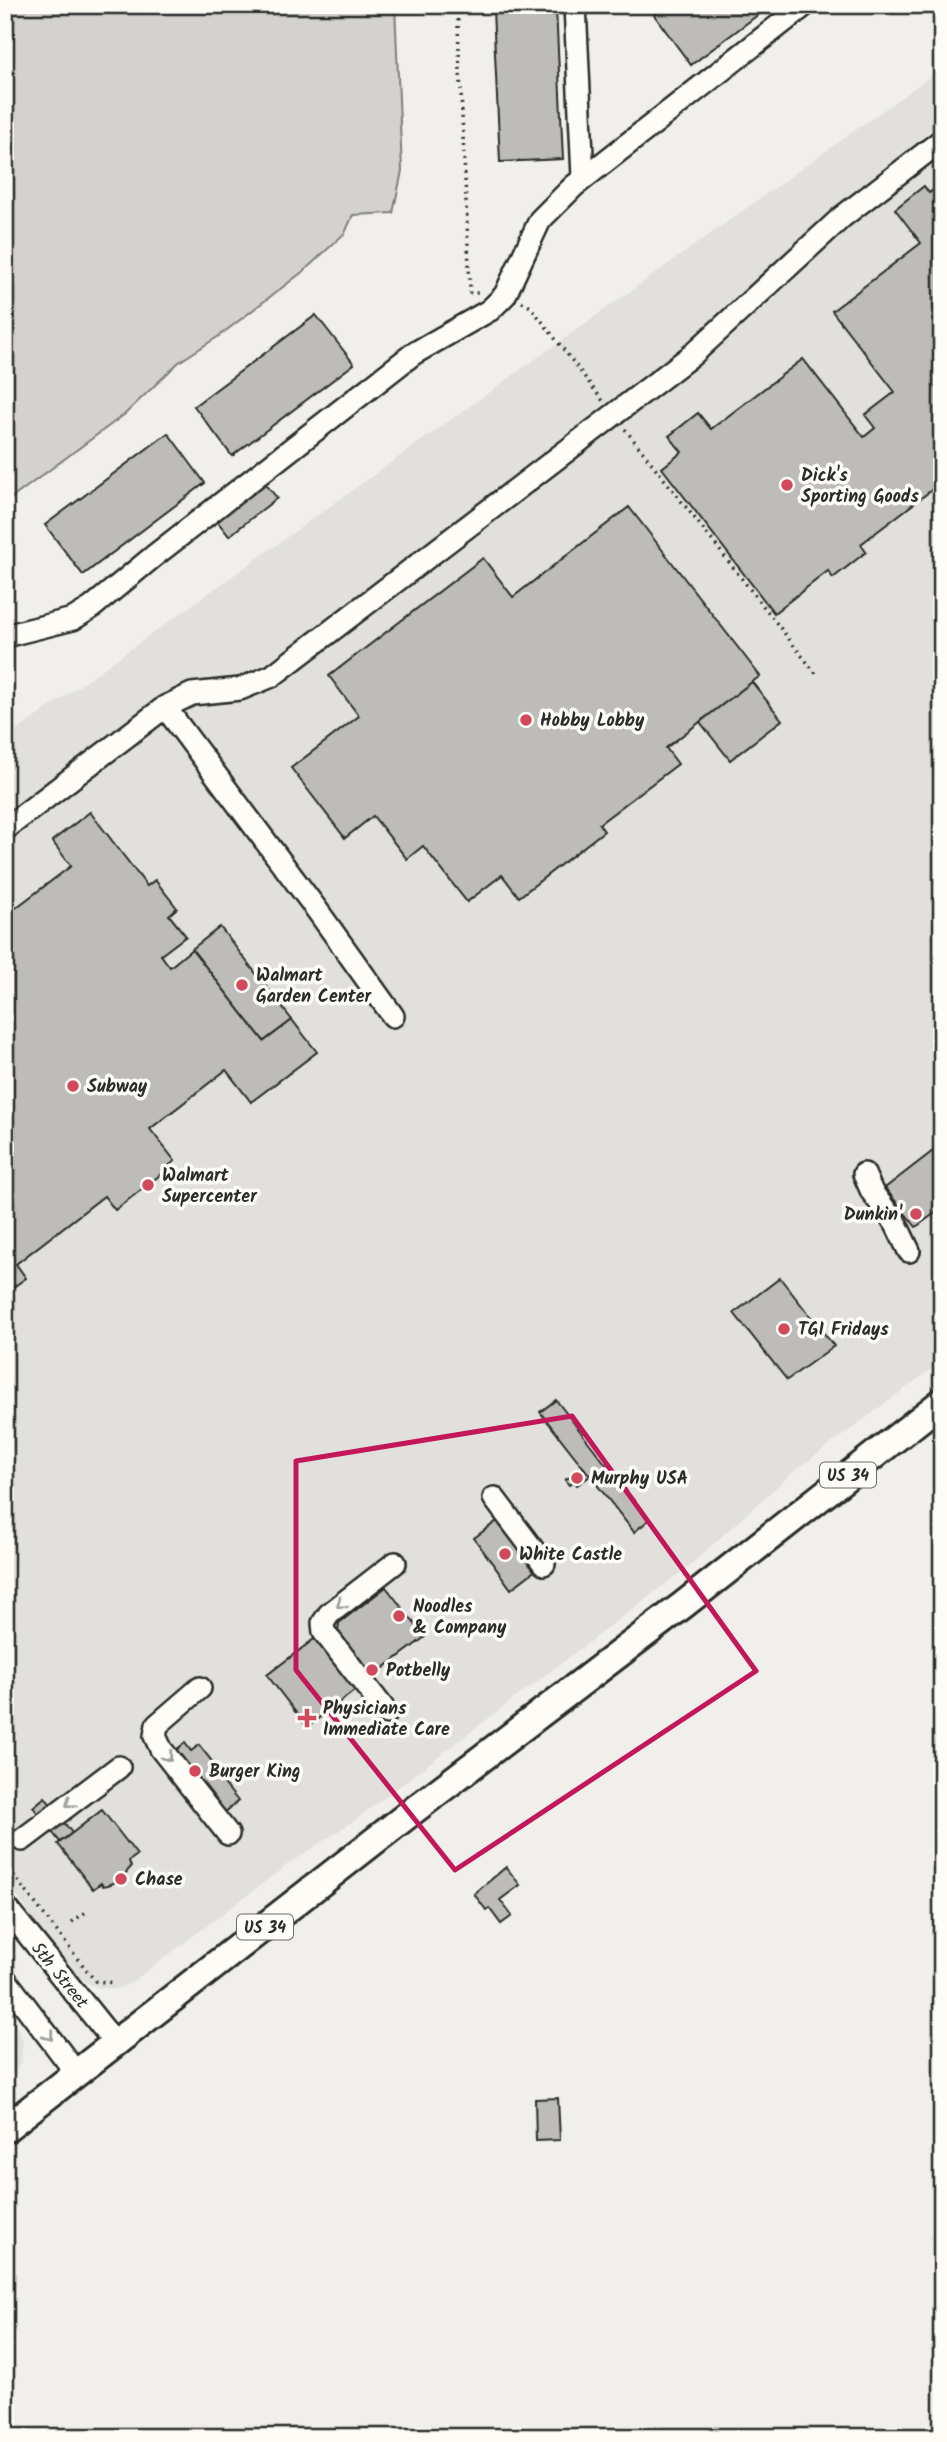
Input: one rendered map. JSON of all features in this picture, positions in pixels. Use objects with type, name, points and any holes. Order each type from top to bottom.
[{"type":"main road","name":"US 34","points":[[5,2129],[942,1402]]},
{"type":"street","points":[[575,5],[583,177]]},
{"type":"street","points":[[5,636],[73,619],[91,608],[196,522],[413,354],[490,310],[505,295],[540,220],[583,177],[805,5]]},
{"type":"street","points":[[5,829],[165,707],[191,694],[240,689],[272,676],[692,355],[842,217],[942,140]]},
{"type":"street","points":[[165,707],[393,1016]]},
{"type":"street","points":[[864,1174],[872,1192],[896,1224],[909,1251]]},
{"type":"street","points":[[494,1498],[544,1564]]},
{"type":"street","points":[[387,1713],[324,1632],[323,1623],[329,1614],[395,1563]]},
{"type":"street","points":[[200,1688],[157,1725],[155,1736],[161,1749],[228,1834]]},
{"type":"street","points":[[22,1840],[119,1767]]},
{"type":"street","name":"5th Street","points":[[5,1906],[116,2044]]},
{"type":"street","points":[[5,1979],[77,2074]]},
{"type":"path","points":[[457,5],[470,288]]},
{"type":"path","points":[[542,322],[817,675]]},
{"type":"path","points":[[5,1864],[95,1981],[115,1983]]},
{"type":"path","points":[[72,1922],[86,1912]]},
{"type":"highlighted area","points":[[572,1416],[756,1671],[455,1870],[296,1670],[296,1461]]},
{"type":"shaded area","points":[[5,5],[395,5],[402,171],[393,213],[353,215],[345,233],[305,270],[219,336],[179,362],[125,414],[5,503]]},
{"type":"shaded area","points":[[942,68],[942,1361],[792,1473],[689,1566],[355,1820],[287,1865],[130,1984],[115,1989],[99,1988],[80,1980],[47,1943],[5,1876],[5,739]]},
{"type":"shaded area","points":[[5,2012],[18,2029],[23,2043],[21,2061],[10,2079],[5,2082]]},
{"type":"building","points":[[666,5],[771,5],[691,65],[654,15]]},
{"type":"building","points":[[556,7],[563,159],[500,162],[493,10]]},
{"type":"building","points":[[942,183],[942,482],[861,544],[866,552],[833,578],[828,571],[774,613],[662,468],[682,452],[669,436],[698,413],[711,429],[803,359],[864,437],[875,428],[865,415],[895,392],[832,311],[921,243],[895,209],[924,186],[929,193]]},
{"type":"building","points":[[316,315],[354,364],[232,456],[194,406]]},
{"type":"building","points":[[168,433],[205,483],[83,575],[45,525]]},
{"type":"building","points":[[265,483],[277,498],[229,536],[217,521]]},
{"type":"building","points":[[629,507],[760,676],[666,748],[678,764],[599,824],[604,831],[519,897],[502,875],[467,902],[423,846],[407,859],[373,816],[345,838],[291,768],[359,716],[329,676],[483,558],[513,597]]},
{"type":"building","points":[[752,682],[782,720],[730,760],[700,722]]},
{"type":"building","points":[[90,812],[147,886],[155,880],[177,908],[169,915],[186,936],[161,955],[170,967],[192,949],[264,1041],[292,1020],[317,1052],[251,1102],[226,1070],[150,1129],[175,1161],[115,1210],[104,1196],[16,1264],[26,1278],[5,1293],[5,916],[71,866],[52,841]]},
{"type":"building","name":"Walmart Garden Center","points":[[220,927],[292,1020],[264,1041],[192,949]]},
{"type":"building","points":[[942,1144],[942,1208],[916,1227],[885,1188]]},
{"type":"building","name":"TGI Fridays","points":[[780,1278],[834,1346],[787,1380],[734,1313]]},
{"type":"building","name":"Murphy USA","points":[[556,1400],[649,1520],[634,1532],[540,1412]]},
{"type":"building","name":"Murphy USA","points":[[584,1468],[590,1476],[577,1485],[575,1481],[569,1485],[565,1480]]},
{"type":"building","points":[[500,1519],[537,1569],[511,1589],[474,1538]]},
{"type":"building","points":[[386,1587],[425,1637],[373,1676],[338,1631],[339,1623]]},
{"type":"building","points":[[322,1633],[362,1685],[307,1727],[267,1675]]},
{"type":"building","points":[[185,1743],[191,1751],[199,1745],[225,1778],[222,1781],[238,1801],[223,1814],[172,1753]]},
{"type":"building","points":[[45,1797],[72,1833],[60,1842],[33,1807]]},
{"type":"building","points":[[102,1810],[137,1855],[129,1861],[131,1867],[119,1881],[103,1886],[101,1883],[93,1889],[58,1844]]},
{"type":"building","points":[[506,1867],[520,1885],[500,1900],[512,1916],[501,1924],[474,1894]]},
{"type":"building","points":[[558,2098],[560,2140],[536,2141],[535,2099]]},
{"type":"place","name":"Dick's Sporting Goods","points":[[787,485]]},
{"type":"place","name":"Hobby Lobby","points":[[526,720]]},
{"type":"place","name":"Walmart Garden Center","points":[[242,985]]},
{"type":"place","name":"Subway","points":[[73,1086]]},
{"type":"place","name":"Walmart Supercenter","points":[[148,1185]]},
{"type":"place","name":"Dunkin'","points":[[916,1214]]},
{"type":"place","name":"TGI Fridays","points":[[784,1329]]},
{"type":"place","name":"Murphy USA","points":[[577,1478]]},
{"type":"place","name":"White Castle","points":[[505,1554]]},
{"type":"place","name":"Noodles & Company","points":[[399,1616]]},
{"type":"place","name":"Potbelly","points":[[372,1670]]},
{"type":"place","name":"Physicians Immediate Care","points":[[307,1718]]},
{"type":"place","name":"Burger King","points":[[195,1771]]},
{"type":"place","name":"Chase","points":[[121,1879]]}]
